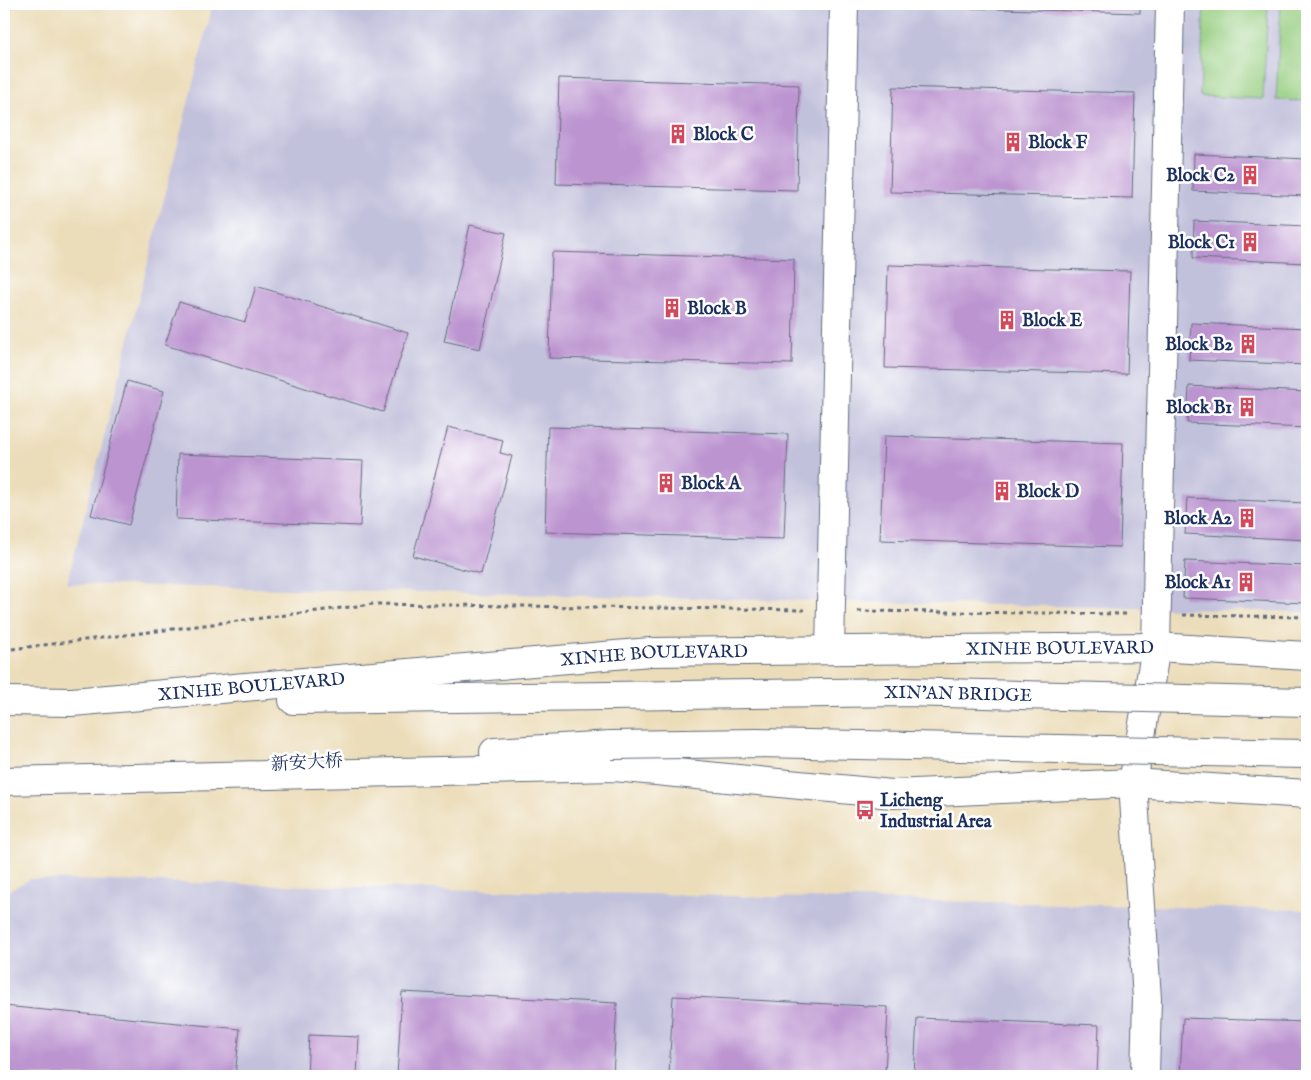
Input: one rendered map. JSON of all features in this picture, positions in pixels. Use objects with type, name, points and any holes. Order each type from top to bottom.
[{"type":"main road","points":[[830,650],[844,4]]},
{"type":"main road","points":[[1145,1076],[1147,999],[1133,783],[1156,647],[1170,4]]},
{"type":"main road","name":"XINHE BOULEVARD","points":[[4,701],[72,702],[650,652],[1156,647],[1307,656]]},
{"type":"main road","name":"XIN'AN BRIDGE","points":[[72,702],[904,692],[1307,702]]},
{"type":"main road","name":"新安大桥","points":[[4,780],[611,745],[757,743],[1307,754]]},
{"type":"main road","points":[[4,780],[615,767],[892,794],[1133,783],[1307,794]]},
{"type":"path","points":[[4,31],[11,4]]},
{"type":"path","points":[[4,650],[374,604],[1307,617]]},
{"type":"shaded area","points":[[213,4],[1307,4],[1307,612],[67,584]]},
{"type":"shaded area","points":[[30,879],[1307,910],[1307,1076],[4,1076],[4,893]]},
{"type":"green space","points":[[1204,4],[1268,4],[1263,99],[1200,96]]},
{"type":"green space","points":[[1281,4],[1307,4],[1307,101],[1276,100]]},
{"type":"building","points":[[895,4],[1140,4],[1140,13],[895,6]]},
{"type":"building","name":"Block C","points":[[559,78],[799,85],[797,190],[556,184]]},
{"type":"building","name":"Block F","points":[[893,87],[1135,93],[1132,198],[890,192]]},
{"type":"building","name":"Block C2","points":[[1194,154],[1307,159],[1307,196],[1193,191]]},
{"type":"building","name":"Block C1","points":[[1194,221],[1307,226],[1307,263],[1193,258]]},
{"type":"building","points":[[470,225],[506,233],[480,349],[444,341]]},
{"type":"building","name":"Block B","points":[[552,252],[794,259],[792,364],[549,358]]},
{"type":"building","name":"Block E","points":[[888,265],[1130,271],[1127,374],[885,368]]},
{"type":"building","points":[[256,286],[408,333],[383,412],[165,345],[179,302],[245,322]]},
{"type":"building","name":"Block B2","points":[[1191,323],[1307,328],[1307,365],[1189,360]]},
{"type":"building","points":[[127,381],[164,391],[129,525],[91,515]]},
{"type":"building","name":"Block B1","points":[[1189,386],[1307,392],[1307,428],[1187,423]]},
{"type":"building","points":[[448,427],[503,440],[500,453],[512,456],[481,574],[413,556]]},
{"type":"building","name":"Block A","points":[[548,427],[788,434],[784,539],[545,532]]},
{"type":"building","name":"Block D","points":[[884,436],[1123,443],[1120,547],[880,540]]},
{"type":"building","points":[[178,454],[363,461],[360,526],[176,519]]},
{"type":"building","name":"Block A2","points":[[1187,498],[1307,503],[1307,540],[1185,534]]},
{"type":"building","name":"Block A1","points":[[1185,561],[1307,566],[1307,603],[1183,598]]},
{"type":"building","points":[[402,992],[617,1003],[613,1076],[397,1076]]},
{"type":"building","points":[[673,996],[888,1007],[885,1076],[669,1076]]},
{"type":"building","points":[[4,1006],[240,1029],[235,1076],[4,1076]]},
{"type":"building","points":[[917,1018],[1099,1025],[1097,1076],[914,1076]]},
{"type":"building","points":[[1183,1018],[1307,1022],[1307,1076],[1180,1076]]},
{"type":"building","points":[[309,1035],[359,1037],[357,1076],[307,1076]]},
{"type":"place","name":"Block C","points":[[678,134]]},
{"type":"place","name":"Block F","points":[[1013,142]]},
{"type":"place","name":"Block C2","points":[[1250,175]]},
{"type":"place","name":"Block C1","points":[[1250,242]]},
{"type":"place","name":"Block B","points":[[672,308]]},
{"type":"place","name":"Block E","points":[[1007,320]]},
{"type":"place","name":"Block B2","points":[[1248,344]]},
{"type":"place","name":"Block B1","points":[[1247,407]]},
{"type":"place","name":"Block A","points":[[666,483]]},
{"type":"place","name":"Block D","points":[[1002,491]]},
{"type":"place","name":"Block A2","points":[[1247,518]]},
{"type":"place","name":"Block A1","points":[[1246,582]]},
{"type":"place","name":"Licheng Industrial Area","points":[[865,810]]}]
